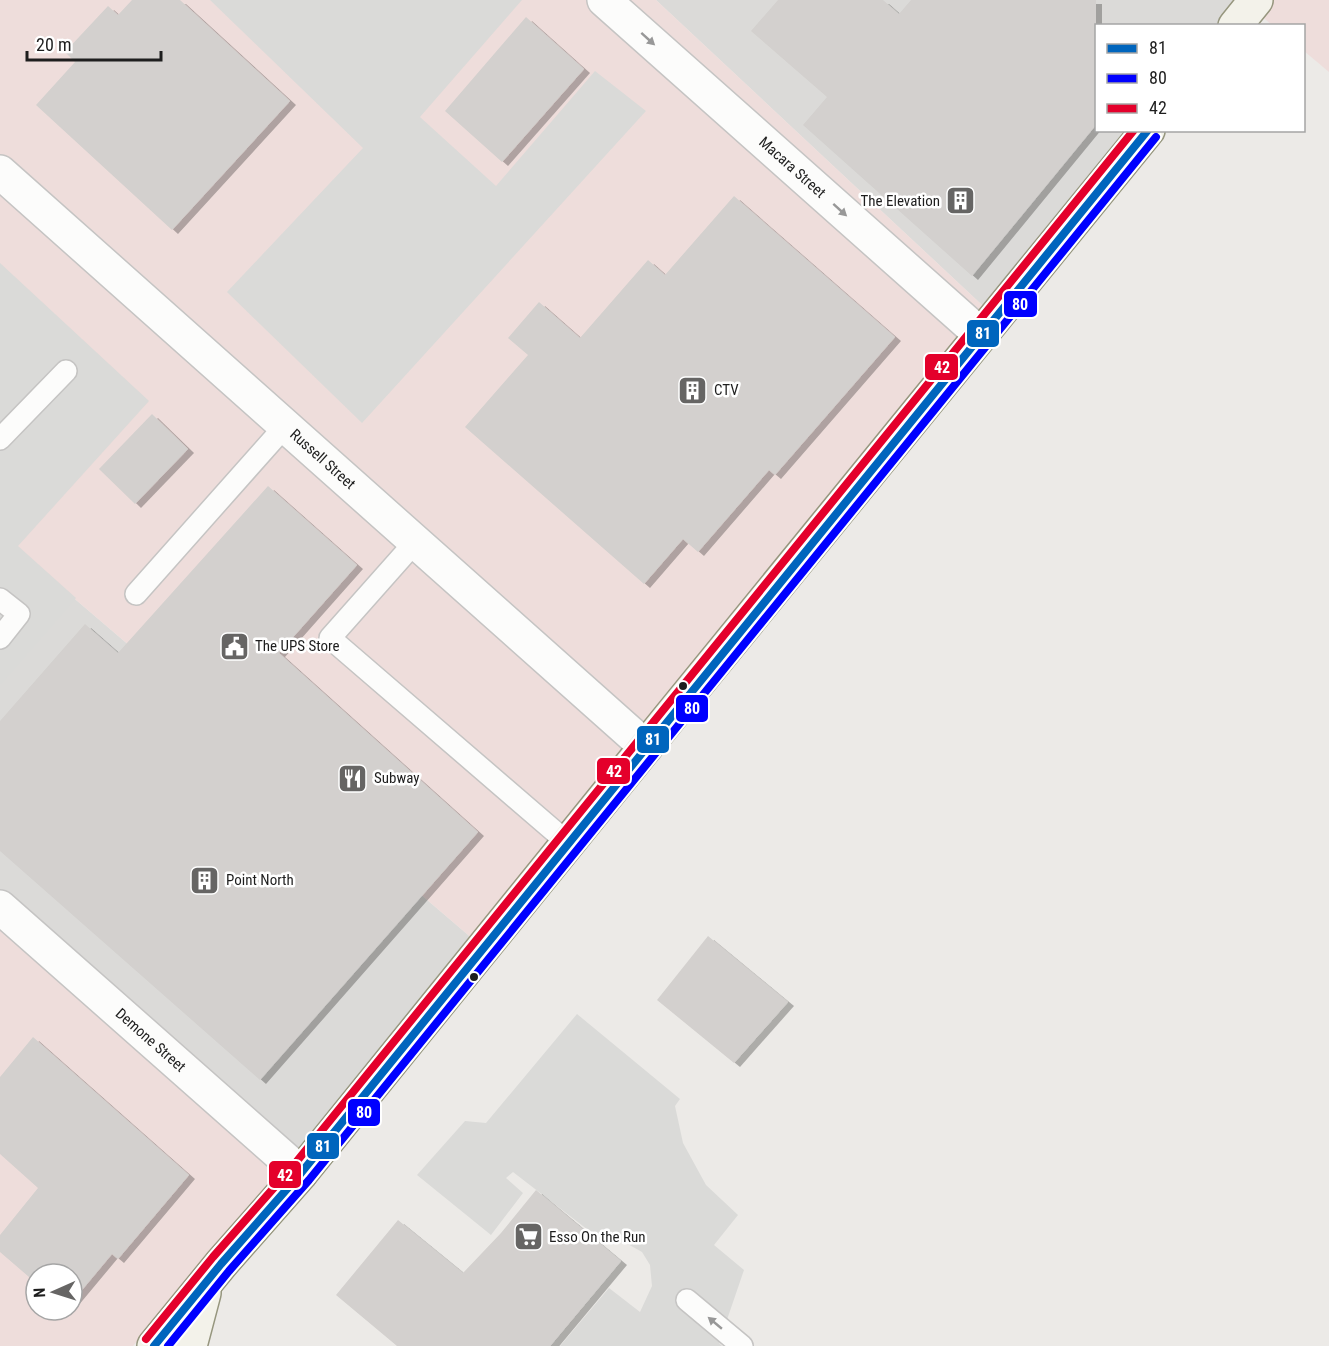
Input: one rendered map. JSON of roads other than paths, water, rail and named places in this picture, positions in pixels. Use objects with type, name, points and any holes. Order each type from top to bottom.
[{"type":"main road","points":[[1237,24],[1256,0]]},
{"type":"main road","points":[[154,1346],[302,1173],[1146,132]]},
{"type":"main road","points":[[190,1346],[207,1282]]},
{"type":"street","name":"Macara Street","points":[[604,0],[981,335]]},
{"type":"street","name":"Russell Street","points":[[4,184],[286,425],[646,747]]},
{"type":"street","name":"Demone Street","points":[[0,907],[302,1173]]},
{"type":"lane","points":[[0,438],[66,371]]},
{"type":"lane","points":[[136,594],[286,425]]},
{"type":"lane","points":[[416,541],[330,638],[568,843]]},
{"type":"lane","points":[[0,599],[19,614],[0,638]]},
{"type":"lane","points":[[687,1300],[742,1346]]},
{"type":"place","name":"The Elevation","points":[[961,201]]},
{"type":"place","name":"CTV","points":[[693,390]]},
{"type":"place","name":"The UPS Store","points":[[234,646]]},
{"type":"place","name":"Subway","points":[[353,778]]},
{"type":"place","name":"Point North","points":[[205,880]]},
{"type":"place","name":"Esso On the Run","points":[[528,1237]]}]
